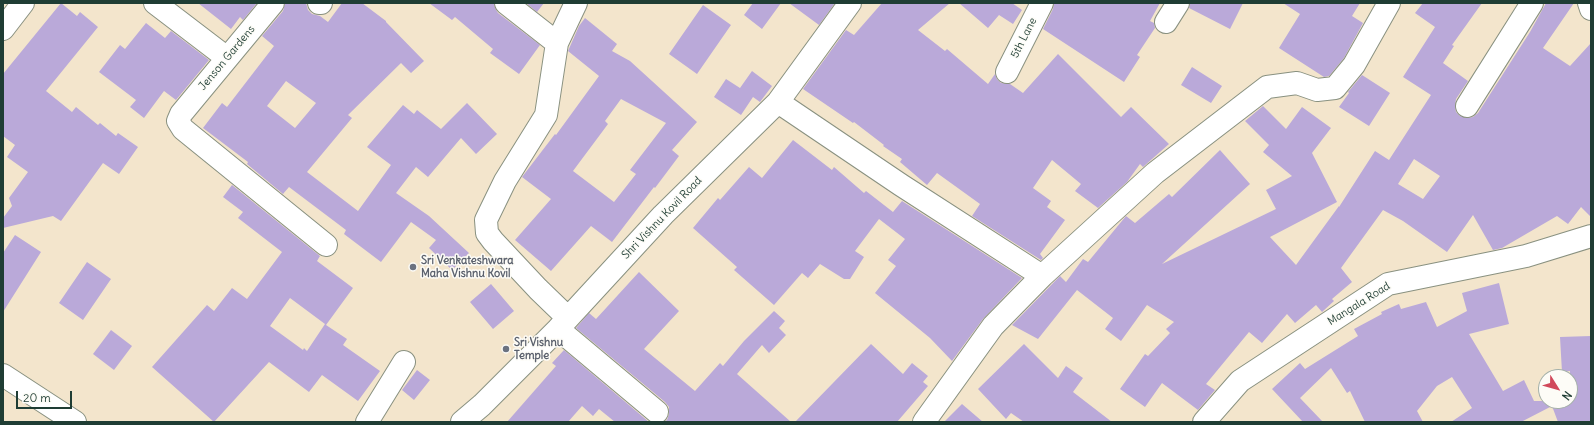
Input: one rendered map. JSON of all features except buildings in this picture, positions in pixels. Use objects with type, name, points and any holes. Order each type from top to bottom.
[{"type":"street","points":[[3,29],[23,3]]},
{"type":"street","points":[[155,3],[227,58]]},
{"type":"street","name":"Jenson Gardens","points":[[273,3],[181,114],[178,121],[183,129],[326,245]]},
{"type":"street","points":[[506,3],[557,43]]},
{"type":"street","points":[[576,3],[557,43],[546,115],[505,181],[486,220],[487,233],[538,289],[563,323],[657,412]]},
{"type":"street","name":"Shri Vishnu Kovil Road","points":[[462,422],[482,405],[563,323],[663,215],[778,102],[850,3]]},
{"type":"street","name":"5th Lane","points":[[1007,72],[1042,3]]},
{"type":"street","points":[[1166,22],[1178,3]]},
{"type":"street","points":[[924,422],[993,326],[1042,276],[1154,173],[1267,87],[1297,83],[1317,90],[1334,88],[1354,66],[1389,3]]},
{"type":"street","points":[[1467,106],[1532,3]]},
{"type":"street","points":[[1589,3],[1591,9]]},
{"type":"street","points":[[778,102],[901,185],[1042,276]]},
{"type":"street","name":"Mangala Road","points":[[1204,422],[1240,381],[1388,284],[1526,256],[1591,236]]},
{"type":"street","points":[[367,422],[404,362]]},
{"type":"street","points":[[3,375],[74,422]]},
{"type":"place","name":"Sri Venkateshwara Maha Vishnu Kovil","points":[[413,267]]},
{"type":"place","name":"Sri Vishnu Temple","points":[[506,349]]}]
